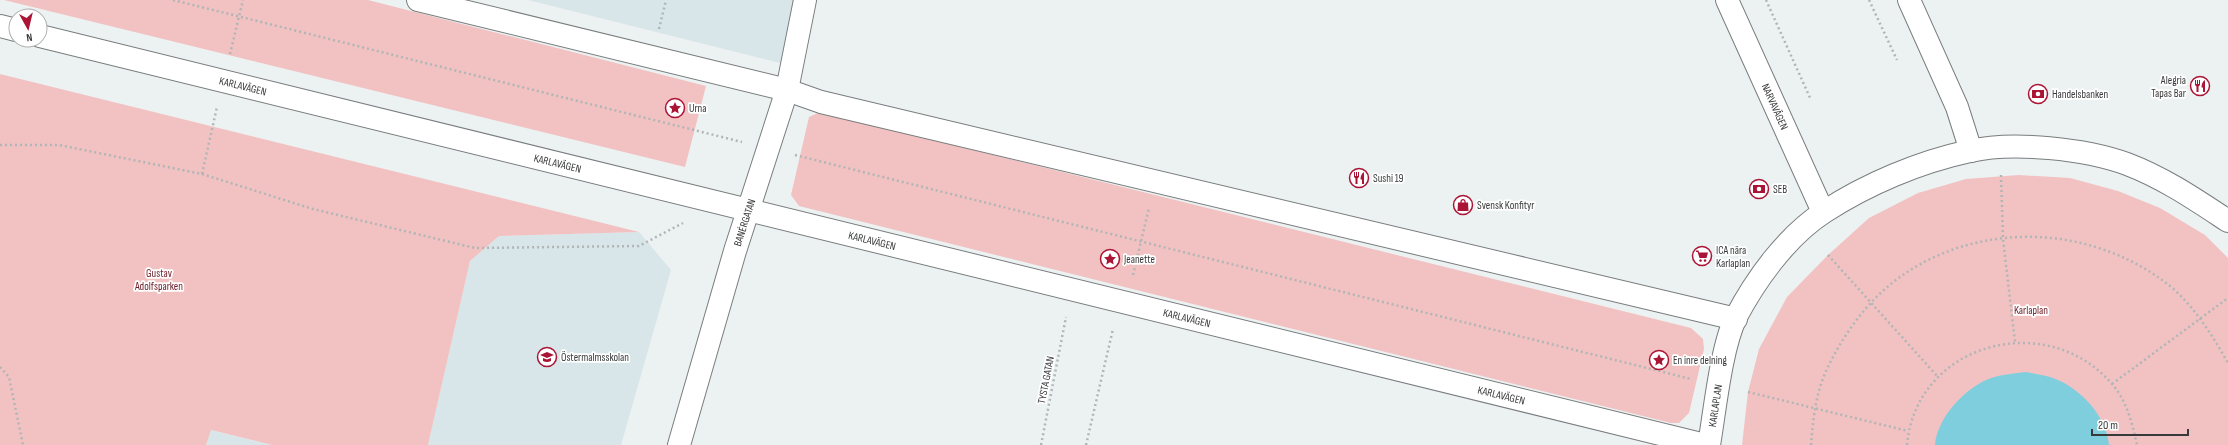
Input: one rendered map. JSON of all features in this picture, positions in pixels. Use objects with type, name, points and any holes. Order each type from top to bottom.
[{"type":"street","points":[[418,0],[787,90],[821,102],[1736,319]]},
{"type":"street","name":"BANÉRGATAN","points":[[679,445],[735,250],[750,209],[787,90],[805,0]]},
{"type":"street","name":"NARVAVÄGEN","points":[[1727,0],[1823,212]]},
{"type":"street","points":[[1909,0],[1957,107],[1971,151]]},
{"type":"street","name":"KARLAVÄGEN","points":[[48,38],[750,209],[1705,445]]},
{"type":"street","name":"KARLAPLAN","points":[[1709,445],[1727,347],[1736,319],[1758,283],[1787,245],[1823,212],[1878,182],[1929,162],[1971,151],[2000,148],[2070,150],[2126,164],[2179,188],[2228,221]]},
{"type":"path","points":[[173,0],[1697,380]]},
{"type":"path","points":[[659,29],[666,0]]},
{"type":"path","points":[[1766,0],[1811,100]]},
{"type":"path","points":[[1870,0],[1897,60]]},
{"type":"path","points":[[202,174],[217,109]]},
{"type":"path","points":[[0,145],[59,145],[202,174],[313,209],[475,248],[639,246],[684,222]]},
{"type":"path","points":[[2001,175],[2003,239],[2015,342]]},
{"type":"path","points":[[1132,279],[1150,205]]},
{"type":"path","points":[[1811,445],[1814,409],[1826,370],[1846,334],[1872,302],[1912,269],[1959,247],[2003,239],[2053,237],[2095,246],[2134,263],[2170,287],[2200,318],[2228,363]]},
{"type":"path","points":[[1828,255],[1872,302],[1938,377]]},
{"type":"path","points":[[2112,384],[2228,298]]},
{"type":"path","name":"TYSTA GATAN","points":[[1041,445],[1066,317]]},
{"type":"path","points":[[1086,445],[1113,328]]},
{"type":"path","points":[[1906,445],[1908,431],[1920,402],[1938,377],[1961,359],[1986,347],[2015,342],[2051,345],[2085,360],[2112,384],[2131,416],[2137,445]]},
{"type":"path","points":[[0,367],[9,377],[23,445]]},
{"type":"path","points":[[1748,392],[1908,431]]},
{"type":"shaded area","points":[[528,0],[803,0],[788,65]]},
{"type":"shaded area","name":"Östermalmsskolan","points":[[639,232],[671,270],[621,445],[428,445],[470,261],[499,236]]},
{"type":"shaded area","points":[[210,430],[272,445],[206,445]]},
{"type":"green space","points":[[4,0],[368,0],[706,86],[685,167],[48,11],[48,8],[37,8]]},
{"type":"green space","name":"Gustav Adolfsparken","points":[[0,74],[639,232],[499,236],[470,261],[428,445],[272,445],[211,430],[206,445],[0,445]]},
{"type":"green space","points":[[820,112],[1691,328],[1703,339],[1704,349],[1689,413],[1679,423],[1671,423],[799,206],[791,195],[809,117]]},
{"type":"green space","name":"Karlaplan","points":[[2019,175],[2070,178],[2118,191],[2160,208],[2205,235],[2228,258],[2228,445],[1742,445],[1748,392],[1759,349],[1787,297],[1828,255],[1869,218],[1918,193],[1966,179]]},
{"type":"water","points":[[2026,372],[2043,375],[2063,382],[2082,396],[2097,413],[2107,434],[2109,445],[1935,445],[1937,434],[1948,412],[1966,393],[1987,379],[2001,375]]},
{"type":"place","name":"Alegria Tapas Bar","points":[[2200,86]]},
{"type":"place","name":"Handelsbanken","points":[[2038,94]]},
{"type":"place","name":"Urna","points":[[675,108]]},
{"type":"place","name":"Sushi 19","points":[[1359,178]]},
{"type":"place","name":"SEB","points":[[1759,189]]},
{"type":"place","name":"Svensk Konfityr","points":[[1463,205]]},
{"type":"place","name":"ICA nära Karlaplan","points":[[1702,256]]},
{"type":"place","name":"Jeanette","points":[[1110,259]]},
{"type":"place","name":"Östermalmsskolan","points":[[547,357]]},
{"type":"place","name":"En inre delning","points":[[1659,360]]}]
